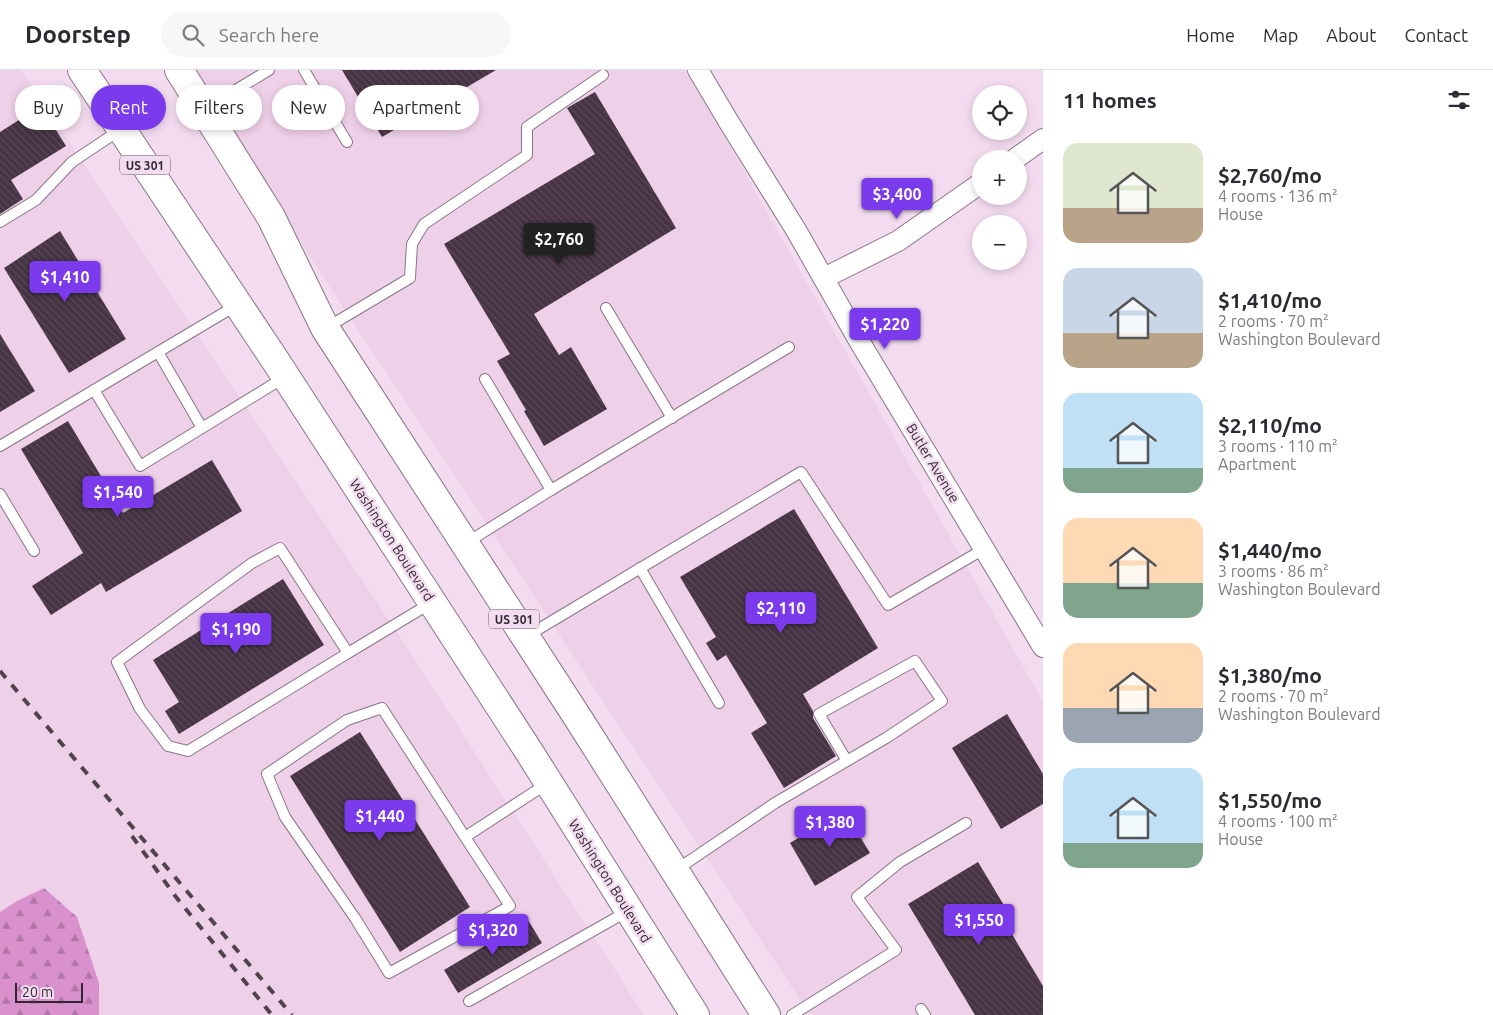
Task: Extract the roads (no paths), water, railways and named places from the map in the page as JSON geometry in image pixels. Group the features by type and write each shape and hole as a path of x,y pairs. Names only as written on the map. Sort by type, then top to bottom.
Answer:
{"main road":[{"name":"Washington Boulevard","path":"82,70 92,85"},
{"name":"US 301","path":"179,70 189,85"},
{"name":"Washington Boulevard","path":"122,130 286,377 432,602 695,1015"},
{"name":"US 301","path":"217,130 271,217 325,328 465,543 766,1015"}],"street":[{"name":"Butler Avenue","path":"698,70 824,278 858,339 1043,648"},
{"path":"1027,150 1043,139"},
{"path":"824,278 898,241 972,189"}],"lane":[{"path":"244,85 269,70"},
{"path":"304,70 347,142"},
{"path":"325,328 410,278 412,244 424,224 527,155 527,127 603,75"},
{"path":"0,222 36,200 72,162 120,130"},
{"path":"0,446 238,304"},
{"path":"606,308 672,418"},
{"path":"465,543 789,347"},
{"path":"158,352 202,428"},
{"path":"94,390 140,466 286,377"},
{"path":"486,379 551,490"},
{"path":"525,637 801,472 888,605 984,549"},
{"path":"0,494 34,551"},
{"path":"348,653 280,548 252,563 117,662 140,709 168,746 188,751 432,602"},
{"path":"640,568 719,703"},
{"path":"675,871 775,803 847,761 886,738 942,700 915,660 819,714 847,761"},
{"path":"382,708 465,837 510,906 389,973 355,918 284,816 267,774 347,720 382,708"},
{"path":"465,837 548,783"},
{"path":"792,1015 896,950 857,897 900,862 966,823"},
{"path":"470,1001 629,910"}],"railway":[{"path":"0,671 292,1015"},
{"path":"132,836 176,897 272,1015"}]}
